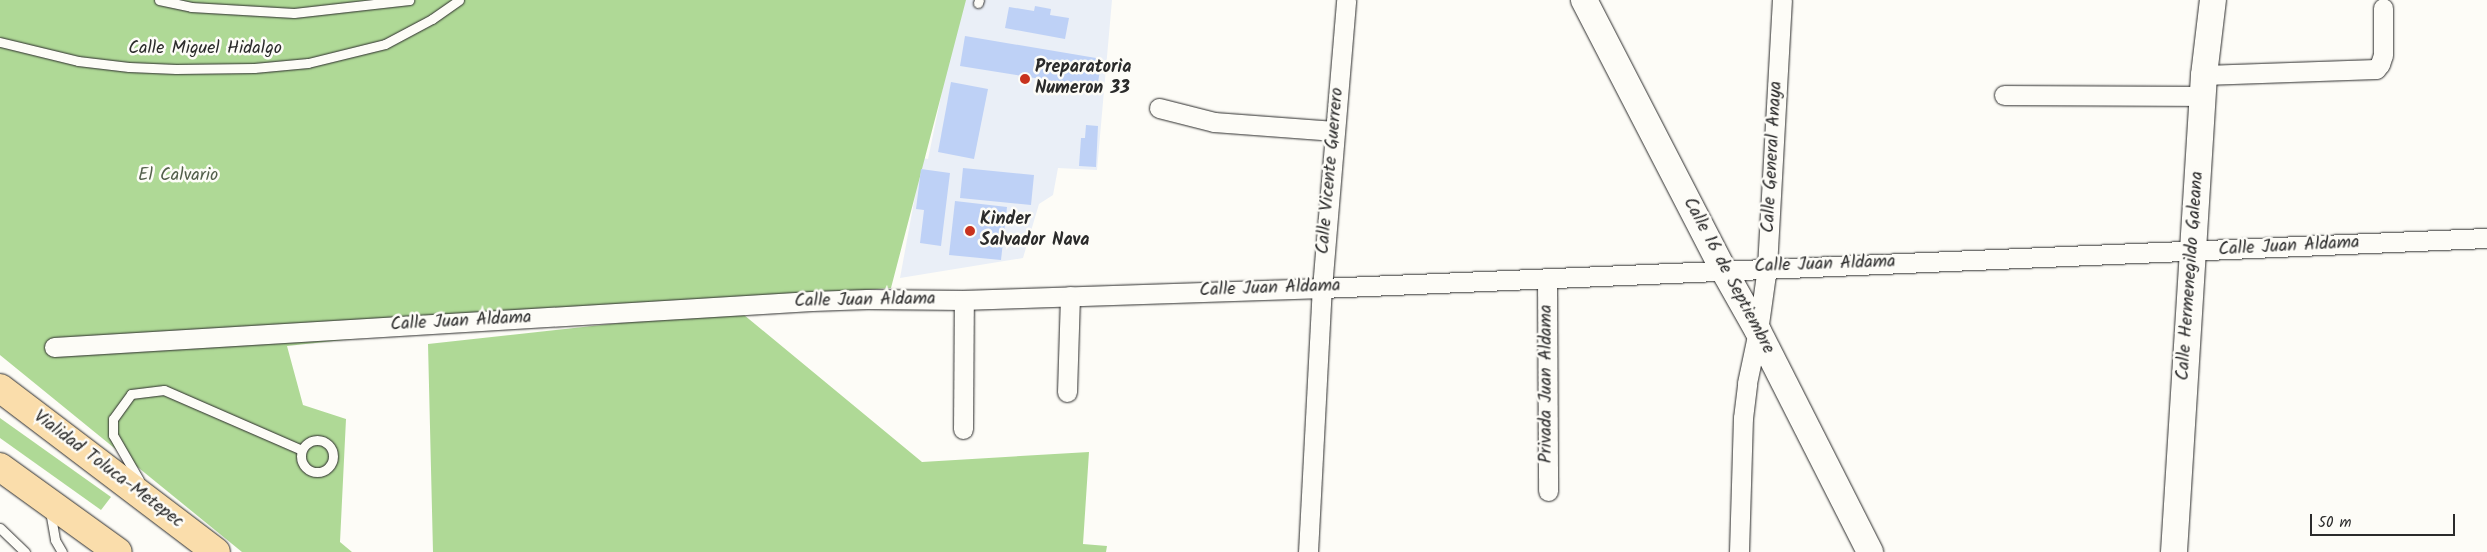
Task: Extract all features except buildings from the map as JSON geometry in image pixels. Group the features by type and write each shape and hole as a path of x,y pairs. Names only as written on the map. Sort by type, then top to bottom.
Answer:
{"highway":[{"name":"Vialidad Toluca-Metepec","path":"0,388 216,552"},
{"path":"0,467 118,552"}],"street":[{"name":"Calle Vicente Guerrero","path":"1308,552 1322,288 1346,0"},
{"name":"Calle 16 de Septiembre","path":"1584,0 1723,270 1758,331 1870,552"},
{"name":"Calle General Anaya","path":"1739,552 1743,418 1747,383 1758,331 1767,267 1782,0"},
{"name":"Calle Hermenegildo Galeana","path":"2174,552 2203,85 2213,0"},
{"path":"2004,95 2203,85 2376,69 2383,55 2383,8"},
{"path":"1159,108 1214,122 1335,131"},
{"name":"Calle Juan Aldama","path":"54,347 754,304 867,299 964,300 1322,288 1767,267 2487,238"},
{"name":"Privada Juan Aldama","path":"1547,278 1548,491"},
{"path":"1067,392 1070,296"},
{"path":"964,300 964,429"}],"lane":[{"path":"159,0 191,7 294,13 409,0"},
{"name":"Calle Miguel Hidalgo","path":"0,42 29,51 103,64 176,69 254,68 308,63 385,44 432,19 459,0"},
{"path":"141,495 139,480 112,435 112,419 131,394 164,390 302,450"},
{"path":"50,503 55,540 62,552"},
{"path":"0,528 25,552"}],"shaded area":[{"name":"Preparatoria Numeron 33","path":"961,0 1112,0 1097,170 1058,168 1053,195 1039,204 1023,258 900,278 922,158 928,159"}],"green space":[{"name":"El Calvario","path":"0,0 966,0 891,288 708,301 287,346 303,405 346,419 340,542 352,552 242,552 0,355"},
{"path":"738,310 922,462 1089,452 1083,544 1107,546 1106,552 433,552 428,344"},
{"path":"0,418 111,497 101,510 0,438"}],"place":[{"name":"Preparatoria Numeron 33","path":"1025,79"},
{"name":"Kinder Salvador Nava","path":"970,231"}]}
